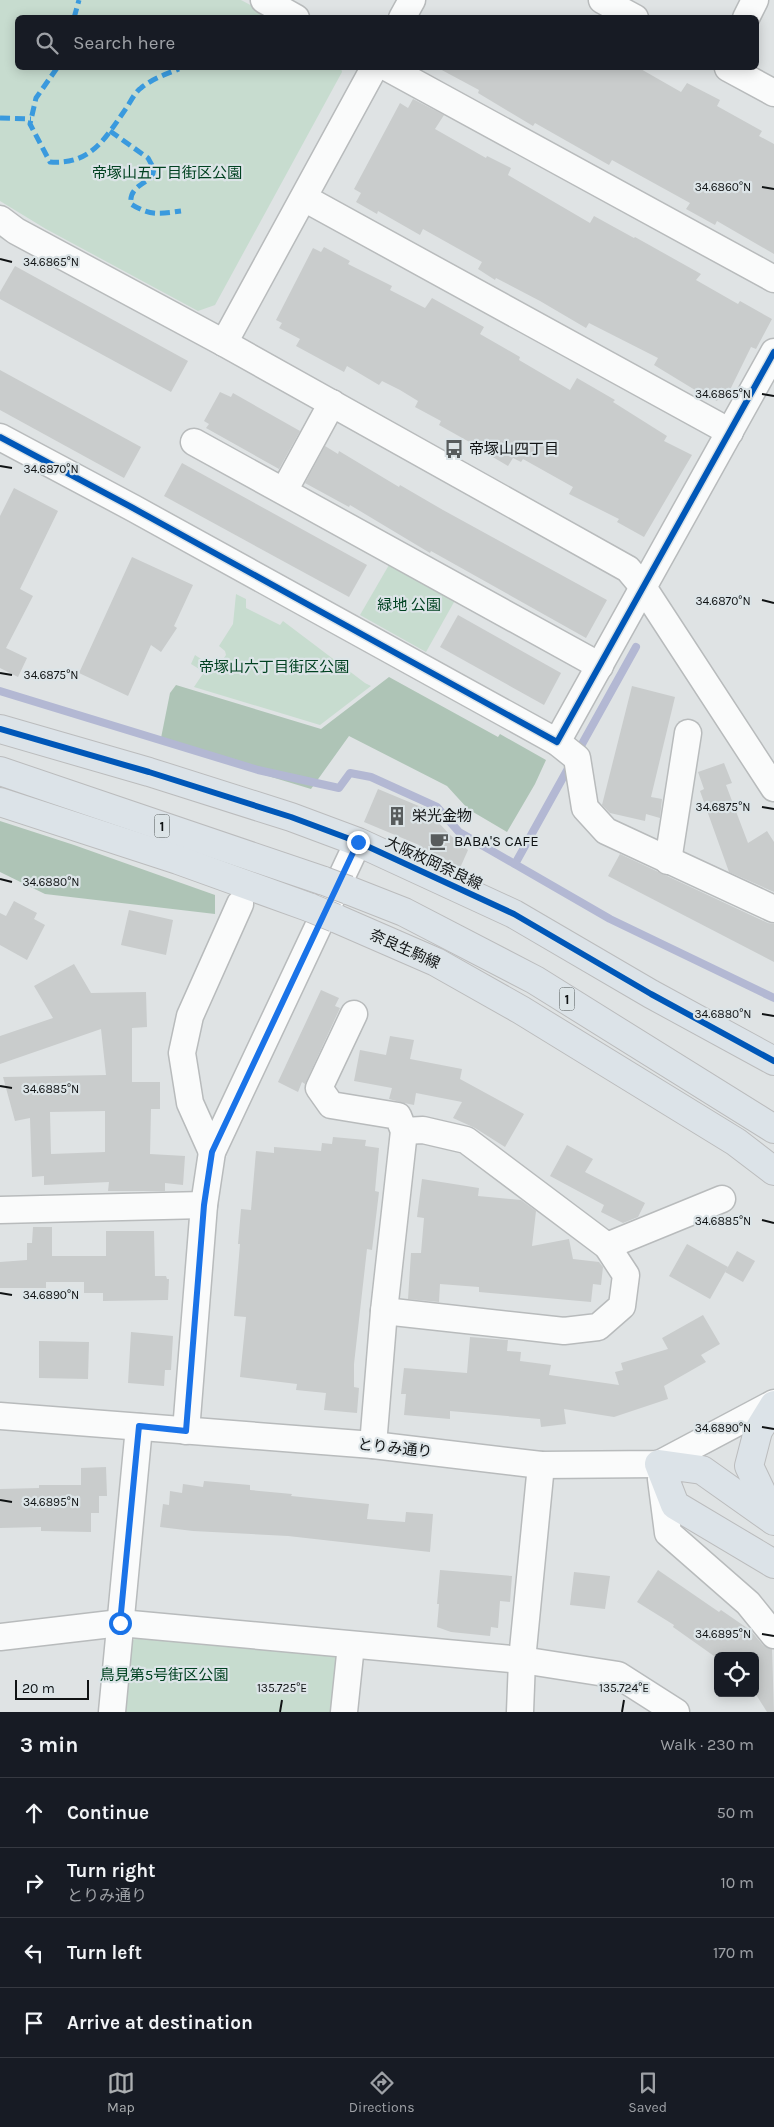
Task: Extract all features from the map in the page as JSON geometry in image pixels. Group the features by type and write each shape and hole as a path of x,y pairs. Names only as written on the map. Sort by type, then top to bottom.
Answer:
{"main road":[{"name":"大阪枚岡奈良線","path":"0,729 149,772 282,814 358,842 514,914 651,994 774,1061"},
{"name":"奈良生駒線","path":"0,771 336,885 404,912 535,980 774,1129"},
{"name":"奈良生駒線","path":"0,802 178,860 323,913 445,966 522,1010 736,1142 774,1171"},
{"path":"736,1142 774,1180"},
{"path":"774,1404 758,1431 749,1466 769,1508 774,1513"},
{"path":"774,1521 702,1470 659,1464 675,1505 774,1564"}],"street":[{"path":"264,0 291,15"},
{"path":"404,15 412,0"},
{"path":"602,0 630,15"},
{"path":"748,15 755,0"},
{"path":"224,343 373,70"},
{"path":"392,70 774,279"},
{"path":"732,70 774,93"},
{"path":"304,198 730,432"},
{"path":"0,219 16,231 224,343 628,568 643,587 774,788"},
{"path":"557,742 774,352"},
{"path":"284,491 332,404"},
{"path":"1,440 133,508 557,742 577,758 585,808 606,831 774,909"},
{"path":"194,442 600,666"},
{"path":"668,861 688,733"},
{"path":"186,1431 204,1205 212,1152 358,842"},
{"path":"212,1152 190,1103 182,1053 190,1016 240,904"},
{"path":"354,1014 319,1088 331,1105 398,1116 404,1131 384,1310 373,1445"},
{"path":"384,1310 564,1332 598,1327 622,1306 626,1275 607,1246 466,1140 423,1130 404,1131"},
{"path":"607,1246 722,1199"},
{"path":"0,1210 204,1205"},
{"name":"とりみ通り","path":"0,1416 373,1445 541,1465 659,1464 774,1404"},
{"path":"112,1712 139,1426"},
{"path":"659,1464 668,1532 748,1603 774,1635"},
{"path":"520,1712 522,1660 541,1465"},
{"path":"0,1637 120,1623 522,1660 618,1676 676,1712"},
{"path":"344,1712 351,1645"}],"green space":[{"name":"帝塚山五丁目街区公園","path":"0,0 241,0 269,15 15,15 15,70 342,70 215,305 198,311 46,229 0,201"},
{"name":"緑地 公園","path":"393,558 458,595 426,652 360,615"},
{"name":"帝塚山六丁目街区公園","path":"236,594 246,599 246,608 280,625 283,621 371,686 320,725 194,687 204,672 191,664 195,655 216,669 226,655 225,651 219,646 233,624"},
{"path":"389,677 498,737 500,734 546,760 535,784 507,832 468,809 447,786 349,736 311,789 160,743 170,693 176,685 321,729"},
{"path":"0,821 215,895 215,914 45,894 0,872"},
{"name":"鳥見第5号街区公園","path":"138,1636 331,1653 339,1661 334,1712 123,1712 129,1644"}],"building":[{"path":"442,70 642,70 681,92 687,83 720,100 717,106 762,131 759,136 774,144 774,254 717,221 715,225 686,209 690,203 612,160 609,165 535,123 533,126 478,93 479,90"},
{"path":"413,99 444,115 435,129 486,158 487,156 511,168 508,175 590,223 594,216 635,237 701,274 696,280 738,304 740,301 772,319 756,349 751,347 727,396 721,393 717,401 695,390 654,365 658,358 589,323 586,328 540,301 496,278 495,280 478,269 482,262 423,229 420,235 378,211 377,214 356,202 361,193 354,189 400,103 408,108"},
{"path":"324,247 350,261 348,264 392,286 390,290 425,308 432,298 484,327 480,334 520,357 519,360 570,390 577,378 615,400 613,402 667,436 664,441 692,455 644,537 617,522 619,519 569,494 573,487 523,459 521,462 513,458 508,466 439,425 441,421 415,407 418,401 400,390 382,381 379,385 347,366 344,372 296,346 300,339 279,328 282,323 276,320 313,248 321,252"},
{"path":"15,266 188,361 171,392 0,299 0,292"},
{"path":"0,370 141,447 124,478 0,410"},
{"path":"220,392 231,397 233,393 300,431 279,469 206,428 209,424 204,421"},
{"path":"325,446 338,454 339,451 399,487 400,485 607,600 586,638 431,551 430,553 350,505 349,507 305,483"},
{"path":"182,463 367,565 349,597 164,496"},
{"path":"14,488 58,511 20,589 33,596 6,648 27,658 18,677 0,668 0,516"},
{"path":"132,557 193,585 174,626 177,628 161,652 151,645 128,696 79,673"},
{"path":"458,615 561,673 544,705 440,647"},
{"path":"632,686 675,697 651,797 662,799 660,818 646,814 645,821 610,813 602,805"},
{"path":"724,763 732,783 726,785 748,843 767,831 774,842 774,892 729,872 700,791 704,789 698,772"},
{"path":"378,789 426,809 450,835 468,850 460,868 418,847 419,845 364,822"},
{"path":"620,854 768,923 774,924 774,962 608,876"},
{"path":"14,901 37,913 34,919 45,925 27,960 0,945 0,913 6,916"},
{"path":"129,910 173,920 166,955 121,945"},
{"path":"74,964 91,993 146,992 147,1027 132,1028 132,1082 160,1082 160,1109 151,1109 150,1154 185,1156 183,1185 165,1183 165,1191 108,1191 109,1182 44,1185 44,1176 32,1177 30,1118 15,1121 3,1077 106,1075 101,1029 0,1064 0,1036 53,1018 34,986","holes":["105,1111 105,1152 51,1154 50,1112"]},
{"path":"321,990 339,998 335,1006 340,1008 305,1084 302,1082 298,1092 278,1082"},
{"path":"390,1036 414,1040 410,1059 462,1069 460,1079 524,1114 505,1147 475,1128 453,1118 462,1102 416,1093 414,1105 389,1099 392,1088 354,1081 360,1050 386,1055"},
{"path":"333,1137 366,1140 365,1146 379,1148 375,1191 379,1192 372,1250 367,1249 354,1364 354,1387 359,1388 357,1413 324,1410 326,1393 296,1390 297,1384 240,1377 246,1317 234,1316 241,1209 251,1210 256,1151 274,1153 274,1147 321,1151 322,1143 332,1144"},
{"path":"567,1145 593,1159 585,1172 645,1203 638,1217 623,1223 601,1212 604,1205 550,1176"},
{"path":"422,1179 479,1188 478,1196 521,1200 536,1211 532,1246 569,1239 573,1259 599,1262 603,1267 601,1285 593,1284 591,1302 479,1292 479,1287 440,1284 439,1302 408,1299 411,1253 421,1253 424,1218 417,1217"},
{"path":"33,1227 52,1227 52,1256 106,1256 106,1231 154,1231 155,1276 166,1276 169,1279 168,1300 103,1301 103,1293 84,1293 84,1282 46,1282 46,1288 0,1288 0,1262 27,1260 27,1243 32,1243"},
{"path":"687,1244 728,1267 710,1299 669,1276"},
{"path":"737,1251 755,1261 743,1282 725,1272"},
{"path":"703,1315 720,1344 701,1355 706,1362 664,1386 668,1399 614,1417 564,1409 566,1424 541,1427 540,1419 450,1411 450,1419 404,1415 406,1394 401,1394 404,1368 467,1373 470,1337 508,1340 507,1351 521,1352 520,1361 551,1365 549,1375 619,1385 615,1372 623,1370 621,1363 668,1349 662,1338"},
{"path":"131,1332 173,1336 171,1370 165,1370 164,1386 128,1383"},
{"path":"39,1341 89,1342 88,1379 39,1378"},
{"path":"106,1467 107,1496 99,1496 99,1513 91,1513 91,1532 41,1531 41,1527 0,1528 0,1489 39,1488 39,1485 81,1485 81,1468"},
{"path":"204,1481 250,1485 250,1490 292,1494 291,1496 369,1504 367,1519 405,1522 406,1512 433,1514 430,1552 288,1536 193,1531 160,1527 163,1504 169,1505 170,1491 182,1493 183,1484 203,1487"},
{"path":"440,1570 512,1576 510,1602 500,1601 498,1628 491,1627 490,1636 451,1632 437,1627"},
{"path":"658,1570 719,1612 721,1610 750,1630 763,1645 772,1649 774,1712 767,1712 758,1697 759,1652 714,1652 714,1656 673,1627 674,1625 637,1602"},
{"path":"574,1572 610,1576 605,1609 570,1605"}],"waterway":[{"path":"577,753 636,647"},
{"path":"0,691 258,770 339,788 350,773 371,777 437,807 459,832 610,919 774,998"},
{"path":"515,864 570,765"}],"marked path":[{"path":"75,15 79,0"},
{"path":"56,70 36,98 30,124 50,162 65,162 87,154 104,138 139,90 154,79 176,70"},
{"path":"0,118 31,119"},
{"path":"110,131 148,158 154,169 152,177 134,191 131,204 144,211 155,213 181,211"}],"cycle path":[{"path":"0,437 133,508 557,742 774,352"},
{"path":"0,729 149,772 291,817 358,842 514,914 651,994 774,1061"}],"place":[{"name":"帝塚山四丁目","path":"454,449"},
{"name":"栄光金物","path":"397,816"},
{"name":"BABA'S CAFE","path":"439,841"}],"route":[{"path":"120,1623 139,1426 186,1431 204,1205 212,1152 358,842"}]}
